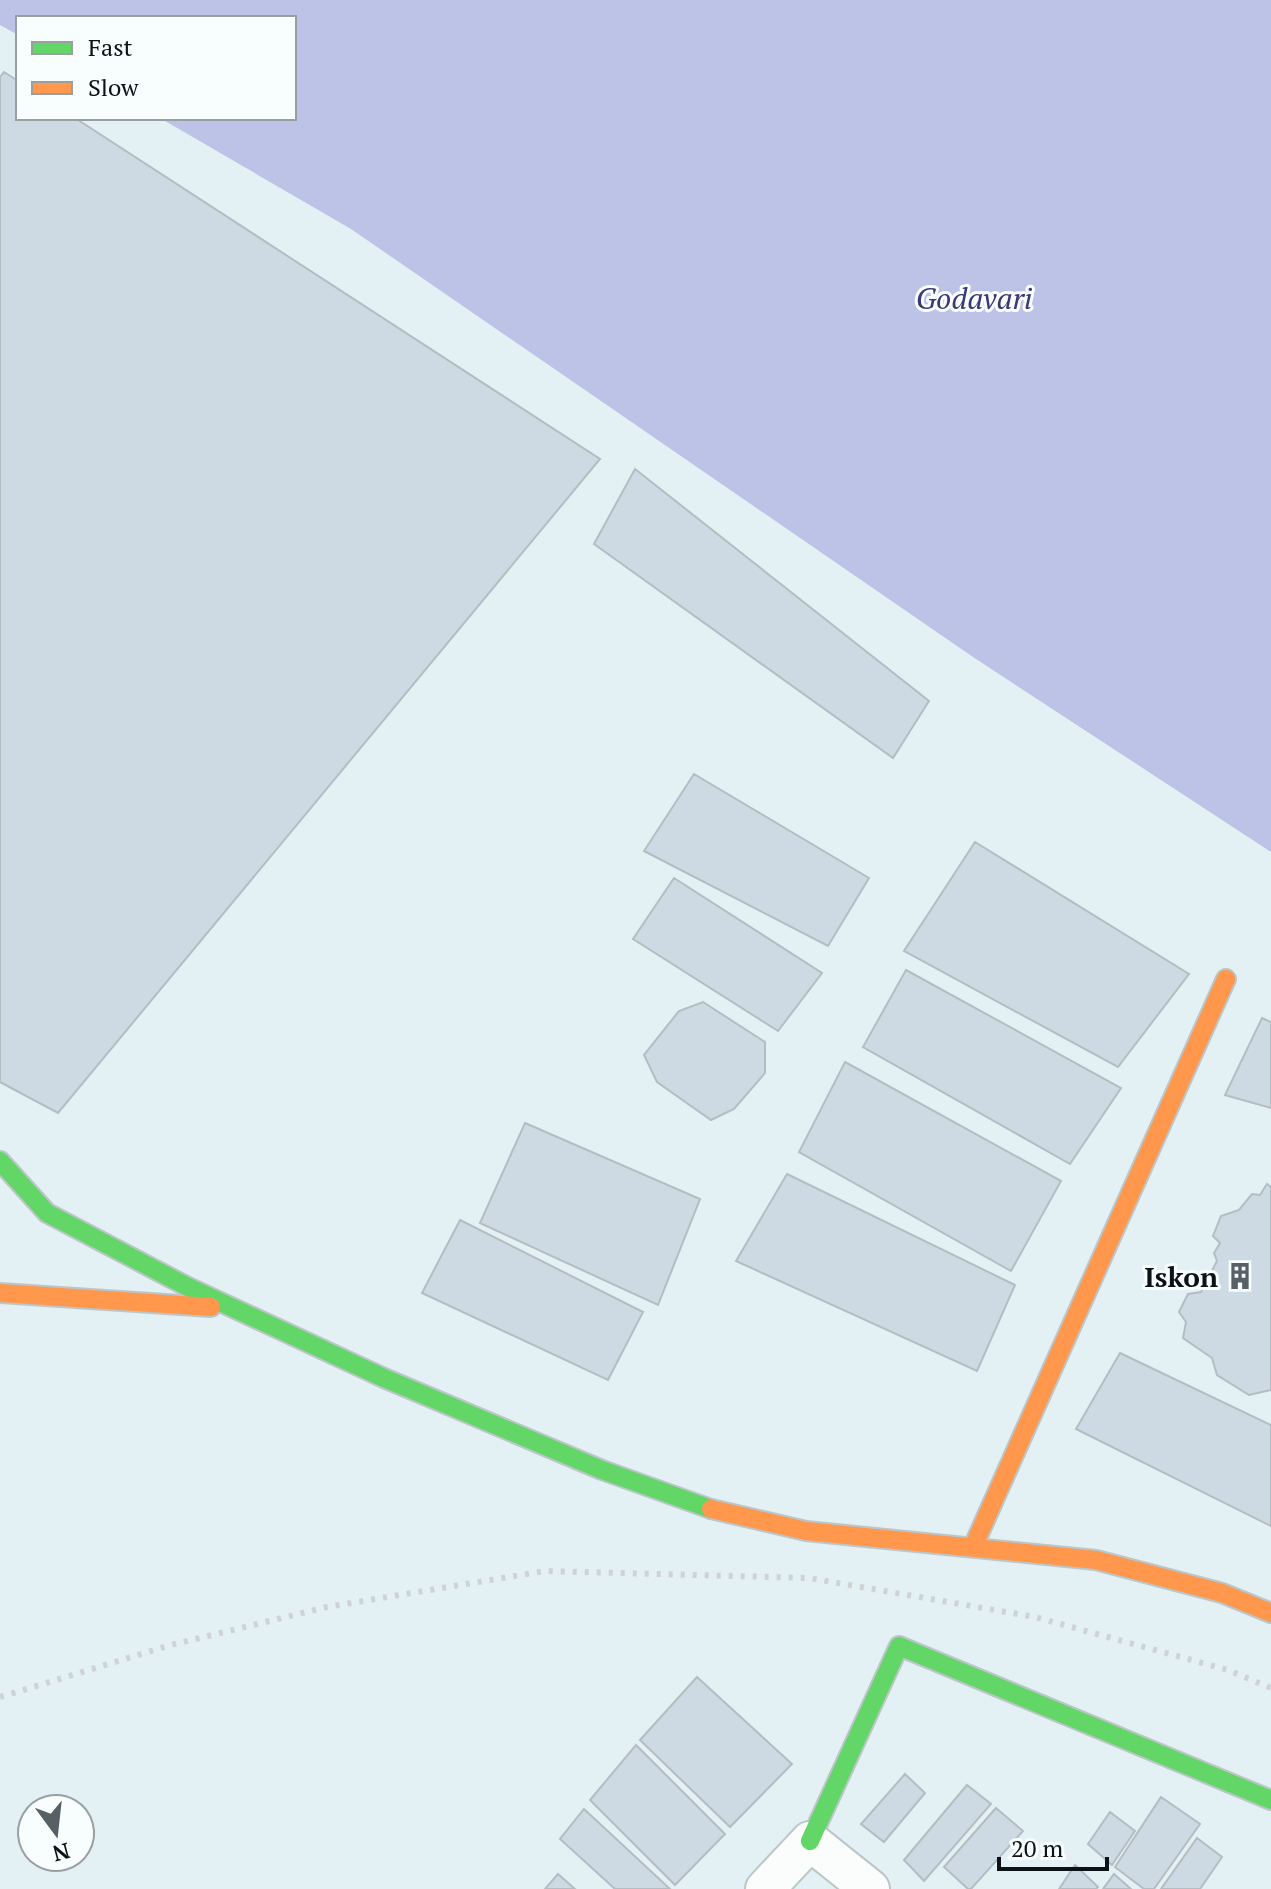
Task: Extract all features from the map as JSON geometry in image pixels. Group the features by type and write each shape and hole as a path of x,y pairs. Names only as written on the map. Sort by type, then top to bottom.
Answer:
{"street":[{"path":"973,1547 1226,979"},
{"path":"0,1161 47,1213 233,1308 384,1378 602,1470 712,1509 806,1531 1096,1560 1222,1593 1271,1613"},
{"path":"0,1293 233,1308"},
{"path":"765,1889 810,1841 899,1646 1271,1800"},
{"path":"810,1841 870,1889"}],"water":[{"name":"Godavari","path":"0,0 1271,0 1271,852 973,657 351,229 163,120 296,120 296,16 16,16 16,34 0,25"}],"building":[{"path":"4,72 16,80 16,120 78,120 600,459 58,1113 0,1082 0,77"},
{"path":"635,469 929,701 893,758 594,544"},
{"path":"694,774 869,878 828,946 644,851"},
{"path":"975,842 1189,974 1118,1067 904,951"},
{"path":"674,878 822,973 778,1031 633,939"},
{"path":"906,970 1121,1088 1070,1164 863,1047"},
{"path":"703,1002 765,1042 765,1073 734,1109 711,1120 657,1082 644,1055 679,1011"},
{"path":"1262,1018 1271,1022 1271,1108 1225,1095"},
{"path":"845,1062 1061,1181 1011,1271 799,1152"},
{"path":"525,1123 700,1199 658,1305 480,1223"},
{"path":"787,1174 1015,1285 977,1371 736,1261"},
{"name":"Iskon","path":"1267,1184 1271,1187 1271,1390 1249,1395 1217,1375 1212,1358 1183,1338 1186,1322 1179,1312 1188,1294 1201,1292 1217,1261 1214,1253 1220,1243 1213,1236 1221,1216 1239,1210 1252,1194 1260,1195"},
{"path":"460,1220 643,1312 608,1380 422,1293"},
{"path":"1120,1353 1271,1425 1271,1526 1076,1429"},
{"path":"697,1677 792,1764 730,1827 640,1740"},
{"path":"636,1745 725,1834 675,1885 590,1800"},
{"path":"905,1774 925,1793 884,1842 861,1824"},
{"path":"967,1785 991,1804 924,1881 904,1860"},
{"path":"1161,1797 1200,1824 1154,1889 1144,1889 1115,1867"},
{"path":"996,1808 1023,1831 968,1889 944,1867"},
{"path":"584,1809 670,1889 615,1889 560,1839"},
{"path":"1110,1812 1135,1831 1112,1865 1088,1844"},
{"path":"1197,1838 1222,1857 1200,1889 1161,1889"},
{"path":"1075,1865 1098,1887 1096,1889 1059,1889"},
{"path":"558,1874 575,1889 545,1889"},
{"path":"1114,1874 1131,1889 1103,1889"}],"railway":[{"path":"0,1697 171,1645 327,1607 545,1571 809,1578 1035,1617 1228,1670 1271,1688"}],"traffic: fast":[{"path":"0,1161 47,1213 188,1287 384,1378 602,1470 711,1509"},
{"path":"810,1841 899,1646 1271,1800"}],"traffic: slow":[{"path":"973,1547 1226,979"},
{"path":"0,1293 211,1307"},
{"path":"711,1509 806,1531 1096,1560 1222,1593 1271,1613"}],"place":[{"name":"Iskon","path":"1240,1276"}]}
